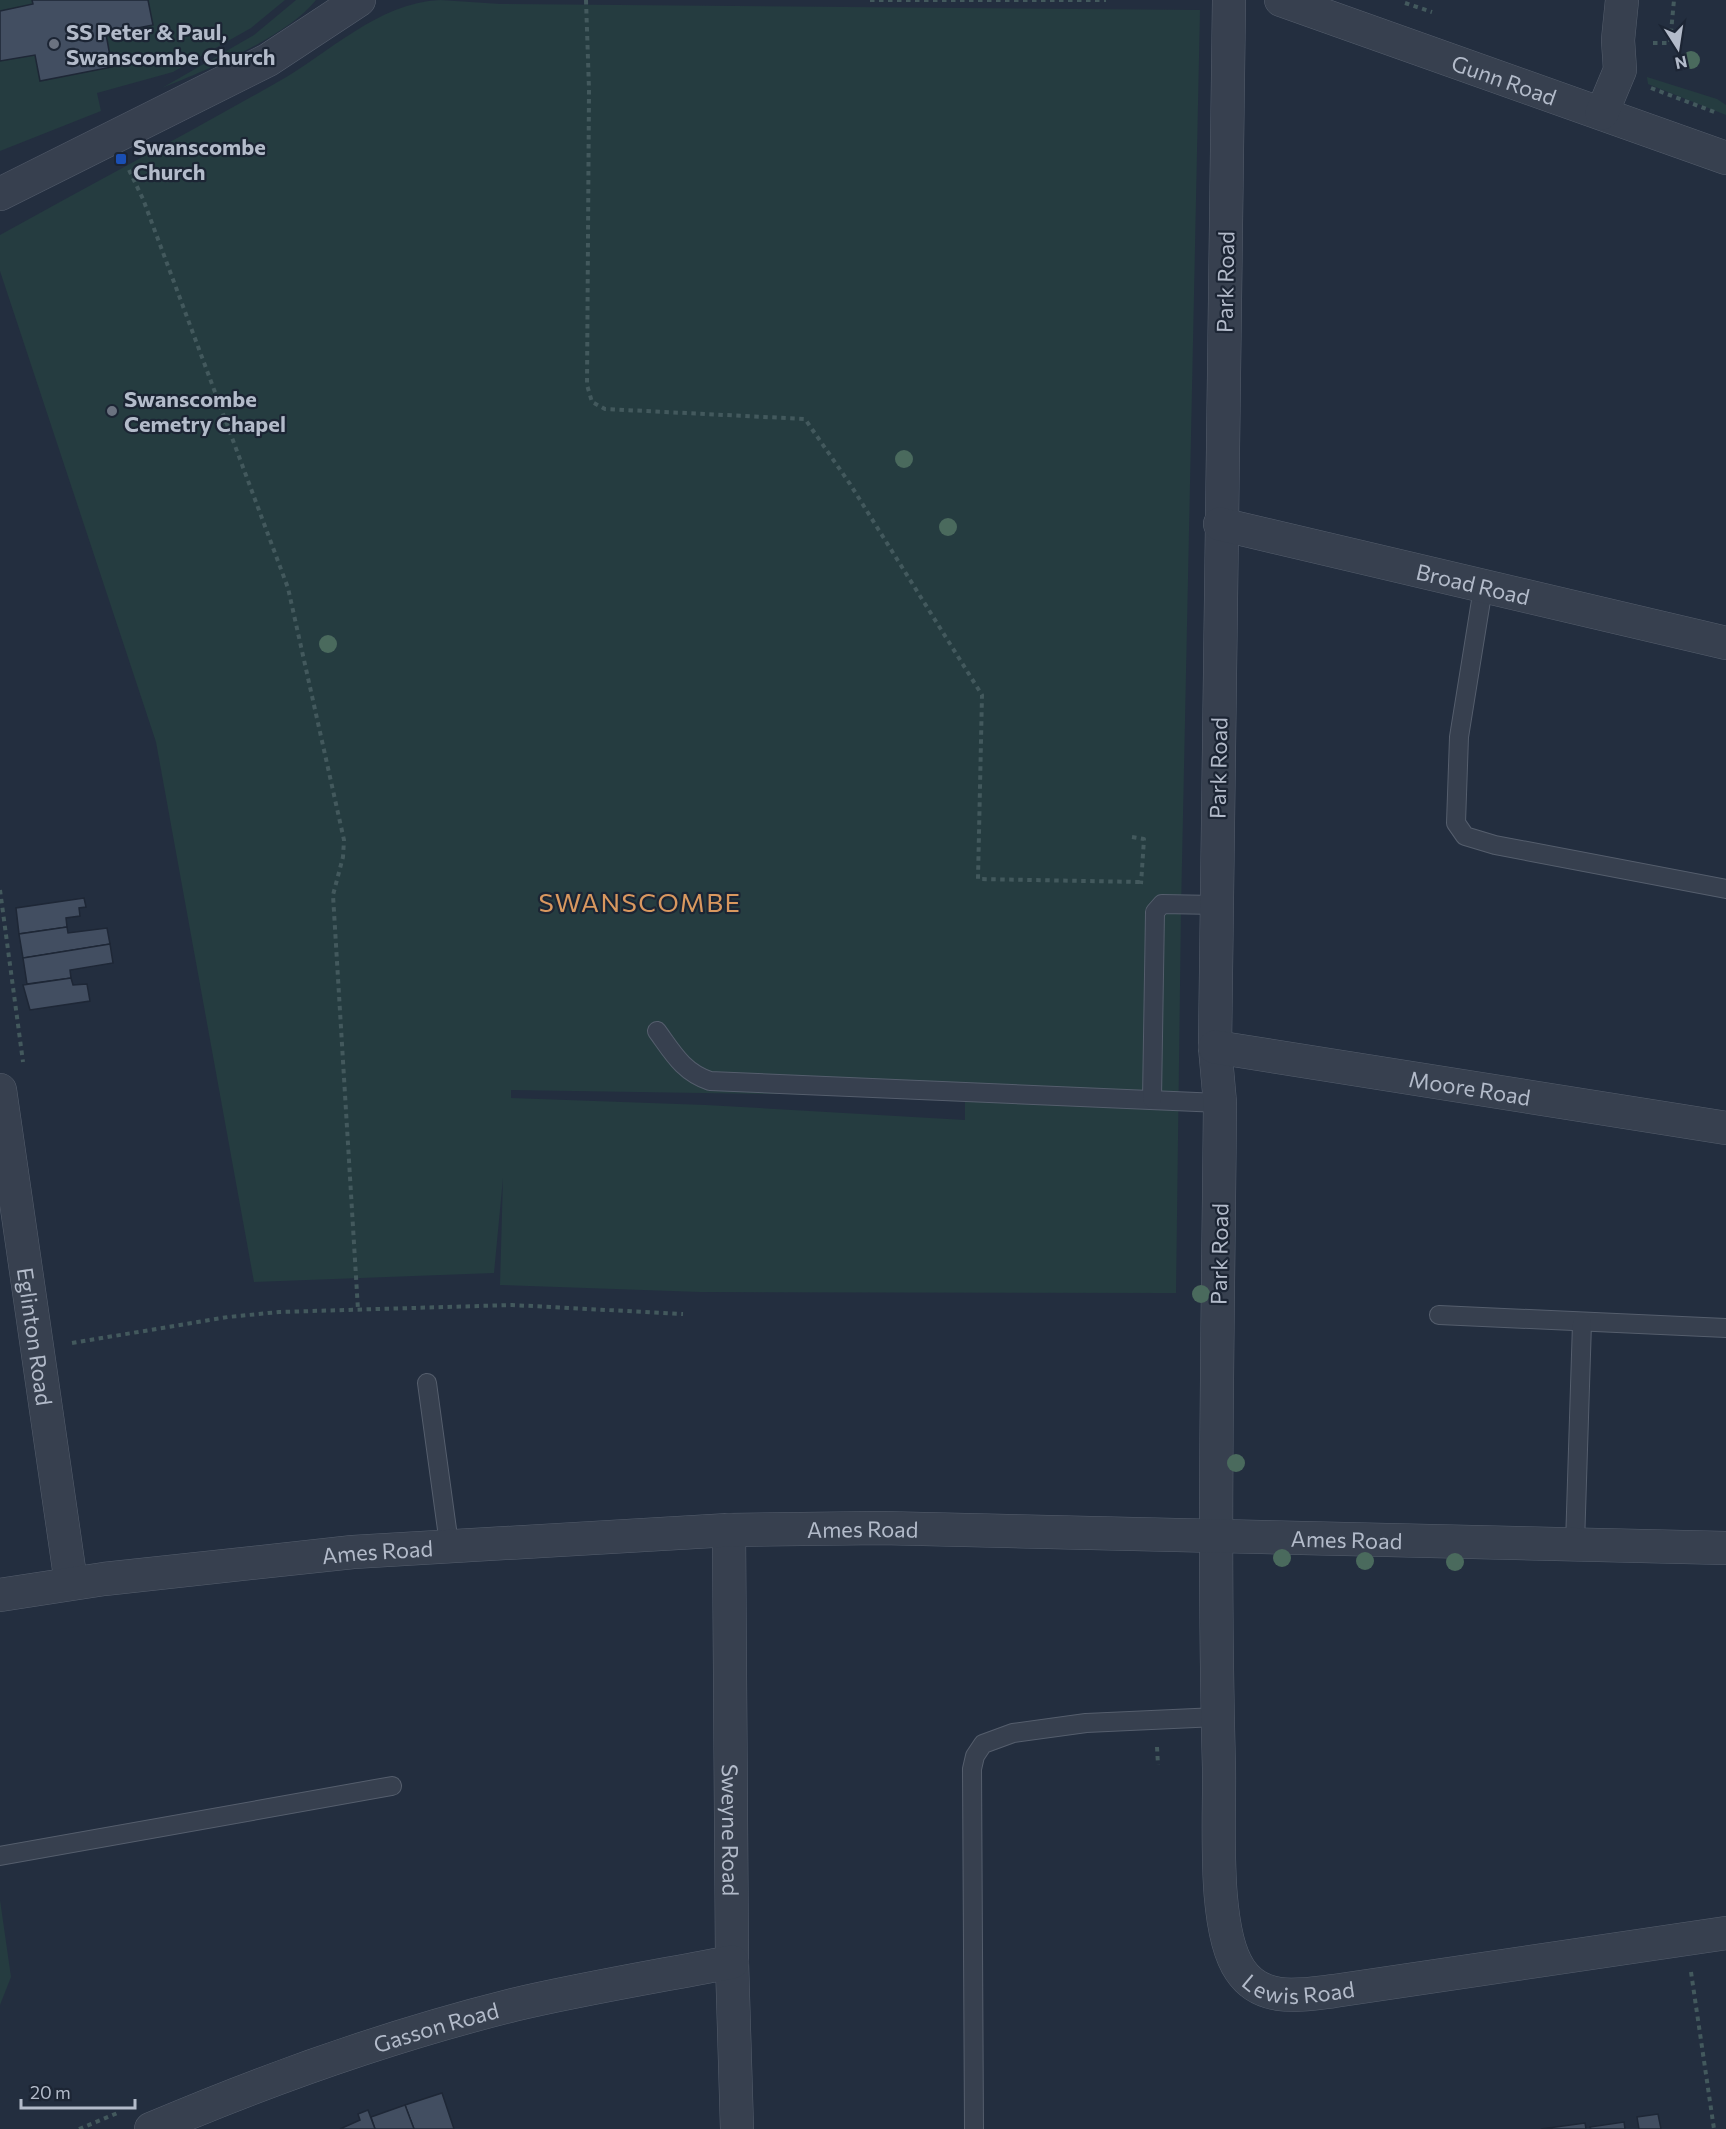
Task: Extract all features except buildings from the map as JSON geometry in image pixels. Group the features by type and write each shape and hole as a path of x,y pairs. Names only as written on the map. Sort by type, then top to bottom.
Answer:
{"street":[{"path":"0,194 268,60 359,0"},
{"name":"Park Road","path":"1215,1537 1220,1103 1215,1047 1216,905 1229,0"},
{"name":"Gunn Road","path":"1281,0 1726,158"},
{"path":"1602,113 1620,70 1618,40 1622,0"},
{"name":"Broad Road","path":"1220,524 1483,588 1726,643"},
{"name":"Moore Road","path":"1215,1047 1726,1128"},
{"name":"Eglinton Road","path":"0,1090 6,1170 71,1583"},
{"name":"Ames Road","path":"0,1595 71,1583 344,1553 448,1544 729,1530 880,1528 1726,1548"},
{"name":"Sweyne Road","path":"729,1530 732,1962 736,2129"},
{"name":"Lewis Road","path":"1215,1537 1221,1899 1225,1936 1240,1971 1251,1983 1266,1992 1294,1995 1334,1991 1726,1933"},
{"name":"Gasson Road","path":"151,2129 302,2070 460,2020 525,2003 732,1962"}],"lane":[{"path":"1483,588 1460,737 1456,823 1465,836 1495,845 1726,890"},
{"path":"1152,1099 1155,912 1162,904 1216,905"},
{"path":"657,1031 680,1064 694,1076 710,1081 1220,1103"},
{"path":"1440,1315 1726,1328"},
{"path":"1575,1545 1582,1323"},
{"path":"428,1383 448,1544"},
{"path":"974,2129 972,1769 979,1748 988,1740 1040,1728 1115,1721 1217,1717"},
{"path":"0,1856 392,1786"}],"path":[{"path":"586,0 589,88 588,395 598,407 604,409 805,419 850,484 982,695 978,879 1140,882"},
{"path":"870,0 1106,0"},
{"path":"1647,52 1650,43 1670,43 1674,0"},
{"path":"1402,2 1442,16"},
{"path":"1645,85 1726,117"},
{"path":"126,164 142,200 288,588 344,840 343,857 333,895 358,1310"},
{"path":"1132,837 1144,839 1140,882 1147,896 1162,904"},
{"path":"61,1345 237,1316 512,1305 683,1314"},
{"path":"1690,1966 1714,2129"},
{"path":"79,2129 125,2110"}],"green space":[{"path":"0,0 285,0 251,28 173,72 97,93 101,111 0,151"},
{"path":"296,0 316,0 286,27 245,51 162,88 254,35"},
{"path":"440,0 500,4 1200,10 1181,910 1176,1293 700,1292 500,1285 503,1178 494,1273 254,1282 156,742 0,271 0,235 276,83 355,31 395,10 417,3","holes":["511,1090 965,1097 965,1120 706,1105 511,1098"]},
{"path":"1647,77 1717,99 1726,105 1726,115 1648,84"},
{"path":"0,1900 11,1977 0,2005"}],"place":[{"name":"SS Peter & Paul, Swanscombe Church","path":"54,44"},
{"name":"Swanscombe Church","path":"121,159"},
{"name":"Swanscombe Cemetry Chapel","path":"112,411"}],"district":[{"name":"SWANSCOMBE","path":"640,901"}]}
